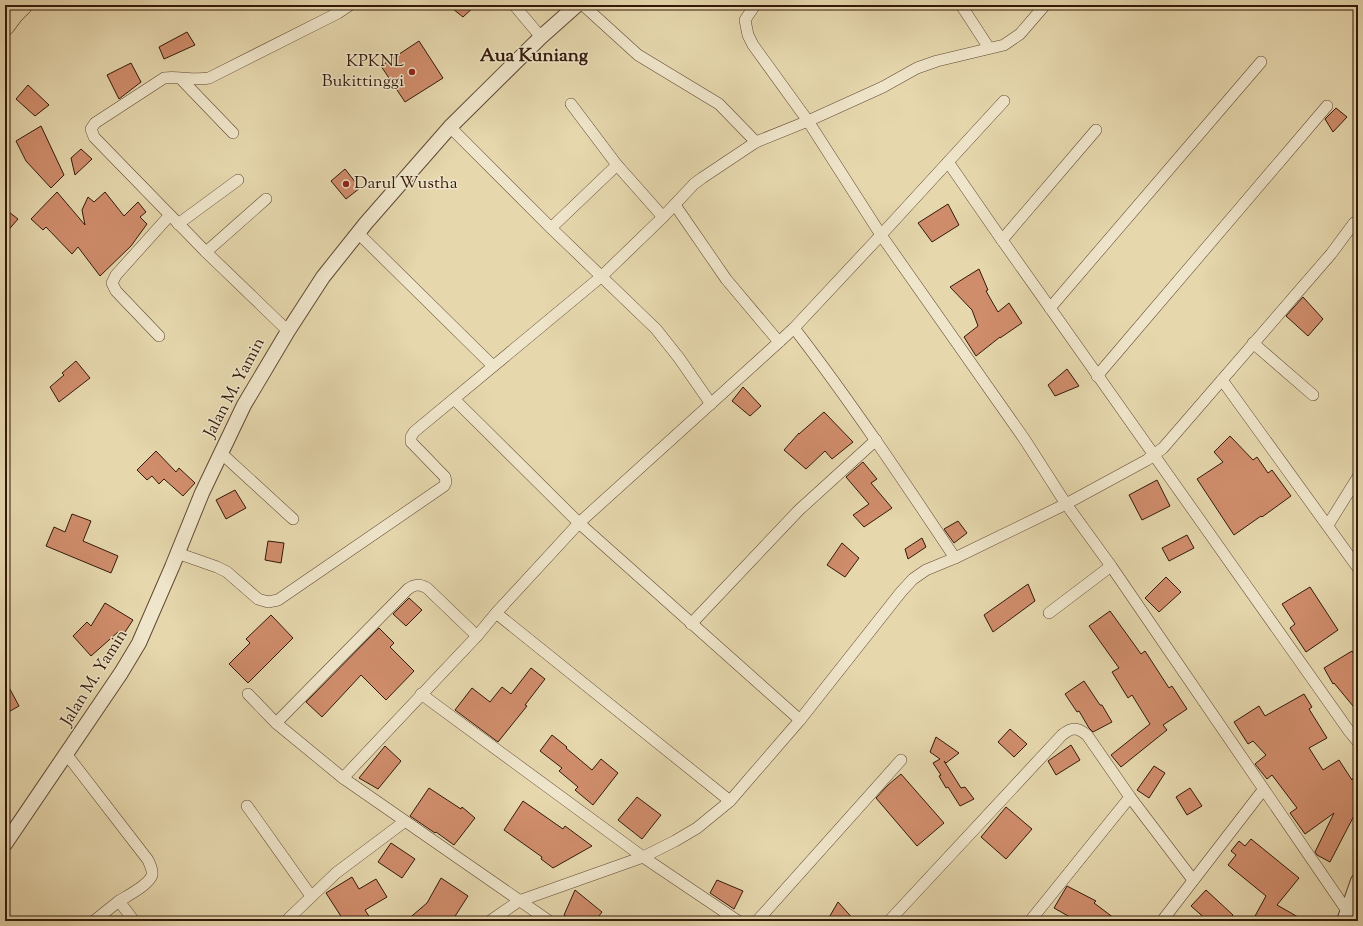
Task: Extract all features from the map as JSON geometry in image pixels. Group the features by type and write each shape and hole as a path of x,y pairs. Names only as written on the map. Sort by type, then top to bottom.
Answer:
{"highway":[{"path":"5,26 23,5"}],"street":[{"path":"288,330 170,216 94,137 91,129 95,123 164,78 172,77 196,80 209,78 338,13 350,5"},
{"path":"514,5 542,37"},
{"name":"Jalan M. Yamin","path":"5,844 67,755 140,643 202,493 244,406 288,330 323,277 358,233 450,127 577,5"},
{"path":"583,5 638,55 719,104 756,142"},
{"path":"755,5 745,20 748,35 753,45 808,121 882,235 1025,440 1066,504 1112,566 1348,918"},
{"path":"961,5 989,48"},
{"path":"177,553 227,572 258,599 268,602 278,600 444,486 446,482 445,477 415,448 411,442 411,437 414,432 602,276 664,217 694,184 756,142 808,121 883,87 927,63 1004,45 1020,34 1045,5"},
{"path":"1050,308 1261,62"},
{"path":"181,79 233,133"},
{"path":"343,778 477,636 496,613 579,523 794,328 882,235 1004,101"},
{"path":"571,104 617,165 664,217"},
{"path":"1098,376 1327,106"},
{"path":"450,127 551,228 656,329 679,358 711,404"},
{"path":"1002,240 1096,130"},
{"path":"948,162 1358,742"},
{"path":"551,228 617,165"},
{"path":"178,224 238,180"},
{"path":"206,252 266,199"},
{"path":"675,205 726,279 779,342"},
{"path":"159,336 116,291 112,283 116,275 170,216"},
{"path":"490,921 519,900 643,857 697,828 730,801 800,720 896,598 913,579 926,570 955,558 1066,504 1155,455 1163,448 1331,254 1354,223"},
{"path":"358,233 493,366"},
{"path":"794,328 835,381 955,558"},
{"path":"1253,343 1313,394"},
{"path":"1222,380 1358,568"},
{"path":"454,399 579,523 800,720"},
{"path":"691,624 799,510 876,440"},
{"path":"221,453 293,519"},
{"path":"1328,525 1358,477"},
{"path":"1049,613 1112,566"},
{"path":"276,723 408,589 414,585 420,584 427,588 477,636"},
{"path":"496,613 730,801"},
{"path":"248,694 276,723 343,778 404,822 549,921"},
{"path":"421,694 643,857 738,921"},
{"path":"889,921 1057,741 1069,730 1074,729 1081,730 1087,735 1130,797 1193,880"},
{"path":"67,755 148,860 152,868 152,876 147,881 94,921"},
{"path":"757,921 901,760"},
{"path":"1162,921 1263,790"},
{"path":"1030,921 1130,797"},
{"path":"247,806 311,896"},
{"path":"286,921 336,873 404,822"},
{"path":"1348,918 1358,881"},
{"path":"119,901 134,921"}],"building":[{"path":"448,5 476,5 463,17"},
{"path":"187,32 195,45 164,59 159,47"},
{"name":"KPKNL Bukittinggi","path":"419,41 443,78 405,102 381,66"},
{"path":"131,63 141,82 119,99 107,75"},
{"path":"28,85 49,105 35,116 16,99"},
{"path":"1336,108 1347,117 1333,132 1325,119"},
{"path":"41,126 64,175 51,188 26,161 16,141"},
{"path":"81,149 92,159 75,175 71,158"},
{"name":"Darul Wustha","path":"345,169 360,188 346,199 331,181"},
{"path":"57,192 85,225 82,210 88,197 94,202 105,192 124,216 138,202 146,212 140,217 147,224 131,246 100,276 78,247 72,254 46,227 43,230 31,219"},
{"path":"948,204 959,225 932,242 918,223"},
{"path":"5,209 18,219 5,234"},
{"path":"979,269 988,290 986,291 998,312 1009,303 1022,323 1000,337 976,356 964,337 978,326 972,310 950,287"},
{"path":"1303,297 1323,319 1308,336 1286,316"},
{"path":"76,361 90,378 59,402 50,387 64,375 62,373"},
{"path":"1067,369 1079,386 1055,396 1048,385"},
{"path":"743,387 761,406 750,416 732,401"},
{"path":"824,412 853,442 832,459 825,451 806,469 784,450 799,433"},
{"path":"1230,436 1253,460 1257,457 1268,473 1272,470 1291,496 1234,535 1197,479 1223,462 1214,452"},
{"path":"156,451 176,472 179,468 195,483 183,496 164,479 159,484 152,476 147,480 137,470"},
{"path":"863,462 877,479 871,483 892,508 864,527 853,515 869,504 846,477"},
{"path":"1157,480 1170,506 1142,520 1129,495"},
{"path":"235,490 246,508 226,519 216,500"},
{"path":"72,514 91,521 83,541 118,556 111,573 46,546 54,527 65,532"},
{"path":"958,521 967,533 954,543 944,529"},
{"path":"1187,535 1194,548 1169,561 1162,548"},
{"path":"922,538 926,547 908,559 905,549"},
{"path":"268,541 284,543 281,563 265,560"},
{"path":"842,543 859,558 845,577 827,565"},
{"path":"1166,577 1181,592 1159,612 1145,598"},
{"path":"1028,584 1035,601 993,632 984,615"},
{"path":"1310,587 1338,630 1306,652 1290,628 1295,624 1282,604"},
{"path":"409,598 422,610 406,626 393,614"},
{"path":"105,603 133,620 123,635 118,632 91,656 73,636 87,622 91,626"},
{"path":"1110,611 1141,654 1145,651 1169,688 1172,686 1187,709 1163,725 1167,730 1121,767 1111,755 1150,724 1132,695 1128,698 1112,672 1119,668 1089,626"},
{"path":"271,615 293,638 248,683 229,664 250,643 246,639"},
{"path":"379,628 394,643 390,647 414,671 386,700 361,675 322,717 306,702"},
{"path":"1352,651 1358,661 1358,712 1334,683 1333,684 1324,668"},
{"path":"531,668 545,679 525,705 527,706 498,742 455,710 472,688 490,702 502,687 511,694"},
{"path":"5,680 19,706 5,714"},
{"path":"1084,681 1100,705 1102,705 1112,722 1093,732 1065,694"},
{"path":"1304,694 1312,707 1309,709 1327,738 1309,748 1323,770 1339,760 1352,780 1358,770 1358,808 1330,862 1317,855 1315,852 1334,813 1305,834 1290,813 1297,808 1272,775 1267,779 1255,764 1266,755 1253,741 1248,744 1234,722 1259,706 1265,716"},
{"path":"1010,729 1027,744 1014,757 998,742"},
{"path":"552,735 592,770 601,759 618,773 593,805 575,790 578,787 559,771 562,768 540,751"},
{"path":"936,737 959,753 946,763 944,761 961,788 965,787 974,799 960,806 948,787 946,788 939,776 941,775 933,763 940,759 930,752"},
{"path":"1071,745 1080,760 1056,775 1048,761"},
{"path":"385,746 401,761 378,789 359,778"},
{"path":"1154,766 1165,773 1149,798 1137,790"},
{"path":"901,774 944,823 917,846 876,798"},
{"path":"429,788 461,809 462,807 475,818 454,845 410,816"},
{"path":"1190,788 1202,806 1187,815 1176,797"},
{"path":"637,797 661,815 642,839 618,820"},
{"path":"523,801 563,829 565,826 592,846 553,868 541,859 542,857 504,830"},
{"path":"1006,807 1032,829 1006,859 981,837"},
{"path":"1251,839 1299,878 1277,905 1305,921 1264,921 1255,916 1266,896 1228,865 1236,855 1231,851 1239,841 1245,846"},
{"path":"391,843 415,859 402,878 378,862"},
{"path":"352,877 359,889 376,879 387,897 365,910 372,921 344,921 326,893"},
{"path":"441,878 468,896 452,921 406,921 427,903"},
{"path":"717,880 743,891 734,909 710,893"},
{"path":"1067,886 1096,901 1094,903 1118,921 1077,921 1054,908"},
{"path":"575,890 602,912 595,921 572,921 564,915"},
{"path":"1206,890 1233,915 1228,921 1208,921 1191,906"},
{"path":"838,902 855,921 827,921"}],"place":[{"name":"KPKNL Bukittinggi","path":"412,72"},
{"name":"Darul Wustha","path":"346,184"}],"district":[{"name":"Aua Kuniang","path":"534,56"}]}
